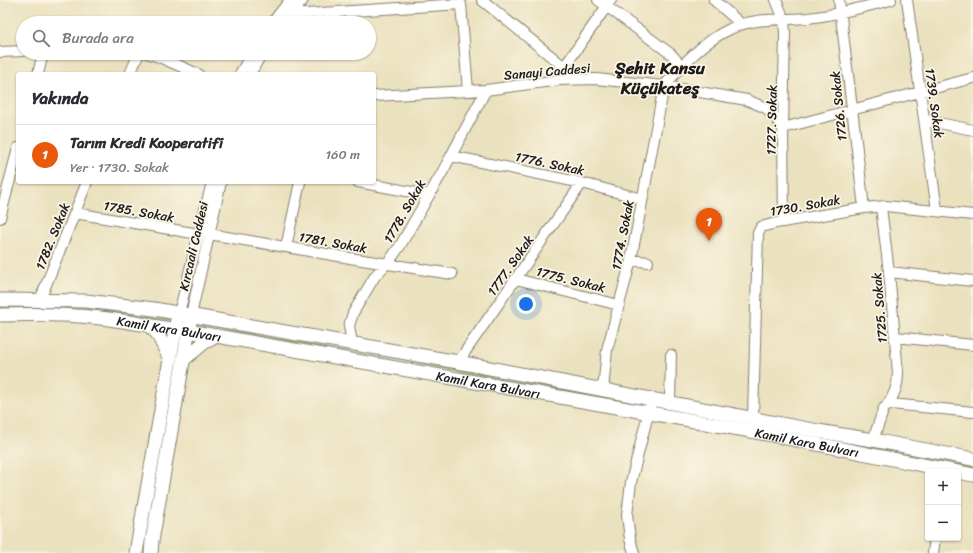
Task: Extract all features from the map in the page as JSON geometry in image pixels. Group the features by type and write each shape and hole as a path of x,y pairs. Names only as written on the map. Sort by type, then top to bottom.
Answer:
{"main road":[{"name":"Kamil Kara Bulvarı","path":"0,300 86,301 185,314 458,362 973,459"},
{"name":"Kamil Kara Bulvarı","path":"0,315 36,314 75,316 148,324 751,430 937,469"},
{"path":"136,553 170,359 182,330 185,314"},
{"path":"148,324 156,333 170,359"},
{"path":"151,553 183,360 182,330"},
{"path":"183,360 205,342 217,336"},
{"name":"Kamil Kara Bulvarı","path":"961,473 973,475"}],"street":[{"path":"277,16 290,0"},
{"path":"289,16 303,0"},
{"path":"482,0 565,66 579,79"},
{"path":"714,0 741,24"},
{"path":"776,0 784,19"},
{"name":"1726. Sokak","path":"839,0 851,110 864,208"},
{"path":"664,86 681,65 709,42 741,24 784,19 809,18 841,13 891,0"},
{"name":"1739. Sokak","path":"907,0 937,210"},
{"path":"317,16 462,2 468,91"},
{"path":"565,66 605,2 671,54 681,65"},
{"name":"1727. Sokak","path":"784,19 784,222"},
{"path":"0,52 16,51"},
{"path":"38,72 41,60"},
{"path":"131,72 136,60"},
{"path":"166,60 193,72"},
{"path":"241,72 248,60"},
{"path":"251,72 258,60"},
{"path":"783,128 973,78"},
{"name":"Sanayi Caddesi","path":"376,96 486,90 559,80 579,79 664,86 747,100 762,105 783,128"},
{"name":"1774. Sokak","path":"603,389 607,350 631,260 664,86"},
{"name":"1778. Sokak","path":"352,343 349,330 350,318 375,276 390,260 400,246 451,156 486,90"},
{"path":"924,120 973,130"},
{"path":"0,218 16,156"},
{"name":"1776. Sokak","path":"451,156 582,183 642,199"},
{"name":"1777. Sokak","path":"458,362 582,183"},
{"name":"1782. Sokak","path":"40,300 86,184"},
{"name":"Kırcaali Caddesi","path":"185,314 204,234 212,184"},
{"name":"Kırcaali Caddesi","path":"204,234 220,184"},
{"path":"286,247 300,184"},
{"path":"369,184 428,195"},
{"name":"1730. Sokak","path":"752,418 758,233 763,226 864,208 881,207 937,210 973,215"},
{"name":"1725. Sokak","path":"873,440 881,414 895,394 898,381 889,272 881,207"},
{"name":"1785. Sokak","path":"75,213 204,234"},
{"name":"1781. Sokak","path":"204,234 452,274"},
{"path":"631,260 648,262"},
{"path":"889,272 973,281"},
{"name":"1775. Sokak","path":"516,279 619,305"},
{"path":"895,337 973,345"},
{"path":"670,402 672,355"},
{"path":"634,553 626,516 632,482 652,398"},
{"path":"887,405 898,404 973,412"},
{"path":"933,553 935,541"}],"green space":[{"path":"0,306 95,308 172,319 172,322 129,315 0,309"},
{"path":"193,323 643,402 642,405 193,326"},
{"path":"658,405 973,465 973,469 661,409"}],"place":[{"name":"Tarım Kredi Kooperatifi","path":"709,241"}],"district":[{"name":"Şehit Kansu Küçükateş","path":"660,78"}]}
